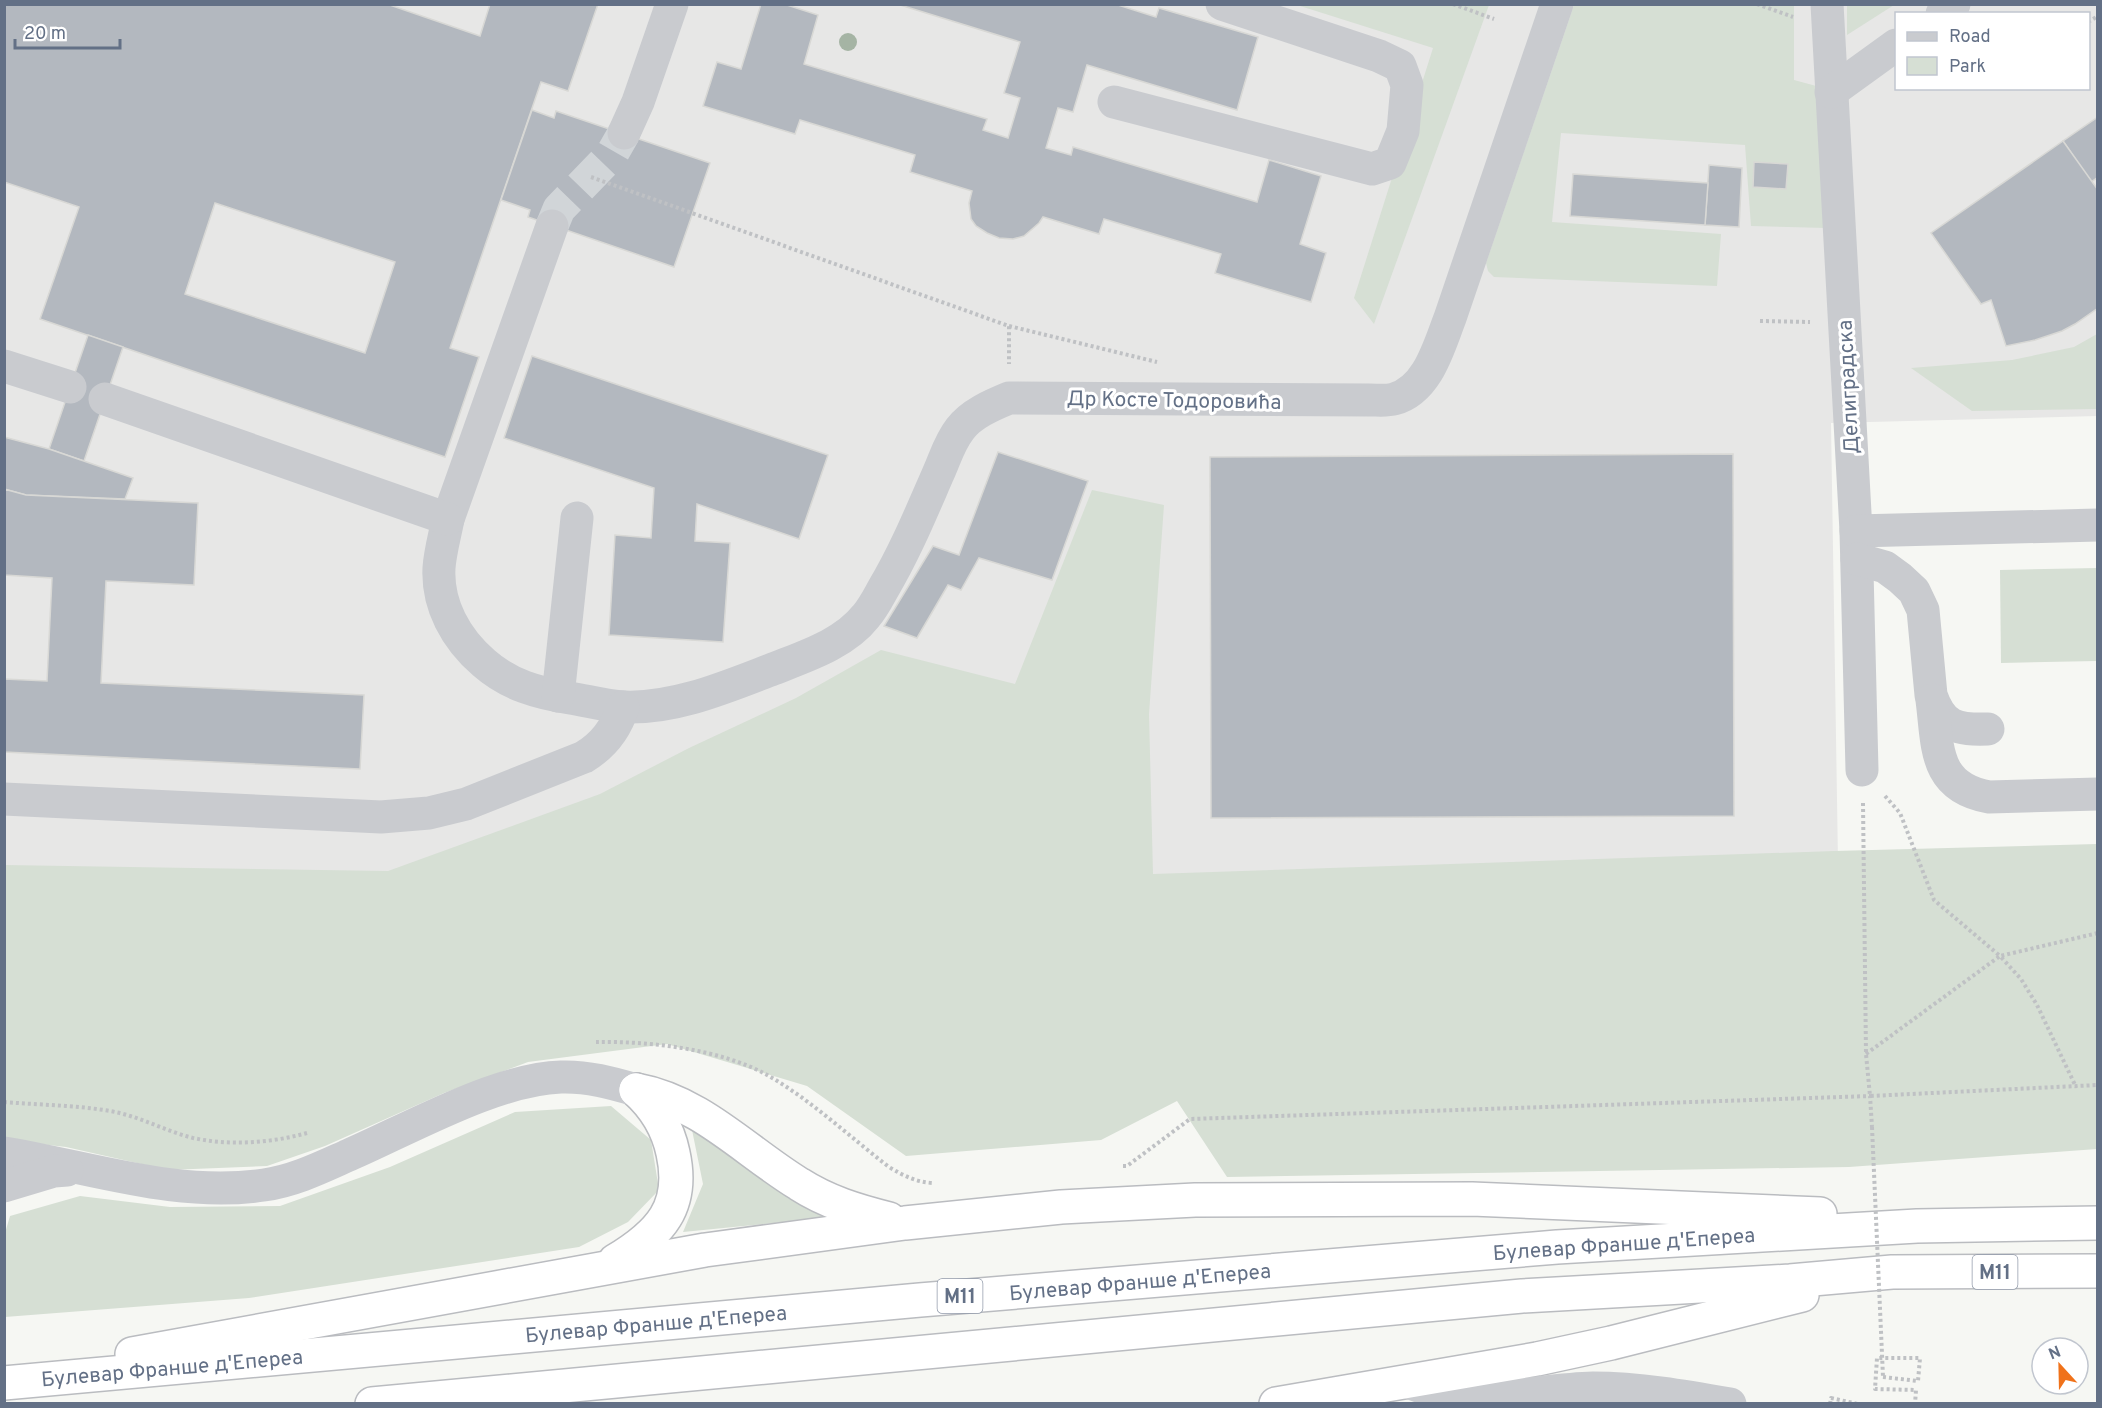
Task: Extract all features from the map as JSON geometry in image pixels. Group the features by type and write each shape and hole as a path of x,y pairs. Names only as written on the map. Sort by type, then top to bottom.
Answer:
{"highway":[{"path":"636,1090 654,1093 673,1100 711,1120 798,1184 822,1197 852,1210 905,1223"},
{"path":"605,1267 650,1237 666,1217 675,1199 678,1182 670,1140 660,1119 636,1090"},
{"path":"4,1383 162,1347 705,1250 905,1223 1061,1207 1195,1200 1472,1199 1807,1212 1917,1226"},
{"name":"Булевар Франше д'Епереа","path":"4,1383 1002,1293 1557,1247 1917,1226 2097,1222"},
{"name":"M11","path":"372,1404 1522,1296 1790,1281 1892,1272 2097,1271"},
{"path":"1276,1404 1390,1390 1463,1391 1611,1343 1892,1272"}],"street":[{"path":"624,134 639,102 672,4"},
{"path":"1114,102 1372,169 1390,163 1403,131 1407,85 1400,66 1379,56 1222,4"},
{"name":"Др Косте Тодоровића","path":"552,226 448,519 439,567 439,589 455,631 466,646 501,678 523,687 558,696 623,707 667,702 708,693 829,645 856,628 868,614 900,559 949,445 961,427 989,406 1009,398 1313,401 1394,399 1404,395 1431,366 1442,338 1557,4"},
{"name":"Делиградска","path":"1827,4 1856,545 1862,770"},
{"path":"1831,92 1895,46"},
{"path":"4,366 70,387"},
{"path":"105,399 448,519"},
{"path":"558,696 577,518"},
{"path":"1856,545 2097,525"},
{"path":"1856,545 1914,591 1923,610 1940,759 1953,782 1962,789 1989,797 2097,794"},
{"path":"1931,695 1935,709 1944,720 1956,728 1988,729"},
{"path":"4,799 381,818 429,813 466,804 584,757 609,737 618,722 623,707"},
{"path":"4,1153 163,1185 206,1188 265,1185 316,1170 456,1107 500,1090 539,1079 575,1077 636,1090"},
{"path":"4,1185 54,1171 87,1169"},
{"path":"1463,1391 1627,1389 1730,1404"}],"path":[{"path":"1453,4 1494,19"},
{"path":"591,177 1009,326 1009,398"},
{"path":"1760,321 1844,322"},
{"path":"1862,770 1900,813 1934,900 2000,956 2021,979 2037,1005 2076,1087"},
{"path":"1862,770 1866,1054 1872,1127 1883,1377 1918,1381 1920,1358 1877,1358 1875,1389 1916,1390 1915,1404"},
{"path":"1866,1054 2000,956 2097,933"},
{"path":"1128,1166 1190,1119 2097,1086"},
{"path":"1830,1404 1831,1398 1858,1404"}],"shaded area":[{"path":"5,5 2097,5 2097,416 1831,423 1838,862 396,891 5,884"}],"green space":[{"path":"1847,4 1894,4 1894,5 1847,35"},
{"path":"1297,5 1489,5 1374,324 1354,298 1433,48"},
{"path":"1574,5 1794,5 1794,80 1820,87 1826,228 1751,226 1745,145 1561,133 1552,222 1721,234 1717,286 1494,277 1488,271 1486,263"},
{"path":"2097,334 2097,409 1972,411 1911,368 2012,360 2074,347"},
{"path":"1092,490 1164,505 1149,714 1153,874 2097,844 2097,1149 1849,1167 1227,1177 1177,1101 1101,1140 906,1156 807,1086 667,1044 528,1062 444,1093 325,1146 267,1166 168,1170 66,1147 5,1140 5,865 388,871 600,794 689,748 796,698 881,650 1015,684"},
{"path":"2097,568 2097,661 2001,663 2000,570"},
{"path":"611,1106 651,1140 659,1190 628,1222 579,1247 249,1298 5,1317 5,1233 10,1216 80,1196 170,1207 280,1206 390,1167 515,1112"},
{"path":"691,1125 723,1150 824,1218 683,1232 703,1184"}],"building":[{"path":"4,4 387,4 480,36 490,4 598,4 568,91 541,82 450,348 479,357 445,457 40,319 79,207 4,182","holes":["215,203 395,262 365,353 185,294"]},
{"path":"761,4 784,4 818,15 804,64 987,119 983,130 1008,138 1020,98 1004,93 1020,42 897,4 1115,4 1156,17 1159,8 1258,37 1237,110 1087,65 1073,112 1058,108 1046,148 1071,155 1073,147 1257,202 1269,160 1321,176 1300,244 1326,253 1311,302 1215,273 1221,254 1104,219 1099,234 1043,217 1024,236 1013,239 999,238 976,226 971,219 969,203 972,191 910,172 915,155 800,120 795,134 703,106 717,62 741,69"},
{"path":"532,110 554,118 556,111 710,163 674,267 528,217 530,210 501,200"},
{"path":"2098,117 2098,177 2091,182 2063,141"},
{"path":"2063,141 2098,190 2098,308 2062,331 2006,346 1991,300 1981,304 1931,233"},
{"path":"1754,162 1788,164 1786,189 1753,187"},
{"path":"1709,165 1742,168 1739,227 1705,225"},
{"path":"1573,174 1708,183 1705,225 1570,216"},
{"path":"88,335 123,347 84,461 49,449"},
{"path":"532,356 828,455 799,539 697,504 695,541 730,543 723,642 609,635 615,535 651,538 654,488 504,438"},
{"path":"4,437 49,449 133,478 125,499 26,495 4,489"},
{"path":"998,452 1088,481 1052,580 979,558 961,590 948,585 917,638 884,626 933,546 959,555"},
{"path":"1733,454 1734,816 1211,818 1210,457"},
{"path":"4,489 26,495 198,503 194,585 106,581 101,683 364,695 360,769 4,752 4,679 47,681 52,578 4,575"}],"tunnel":[{"path":"552,226 559,209 612,154 624,133"}]}
